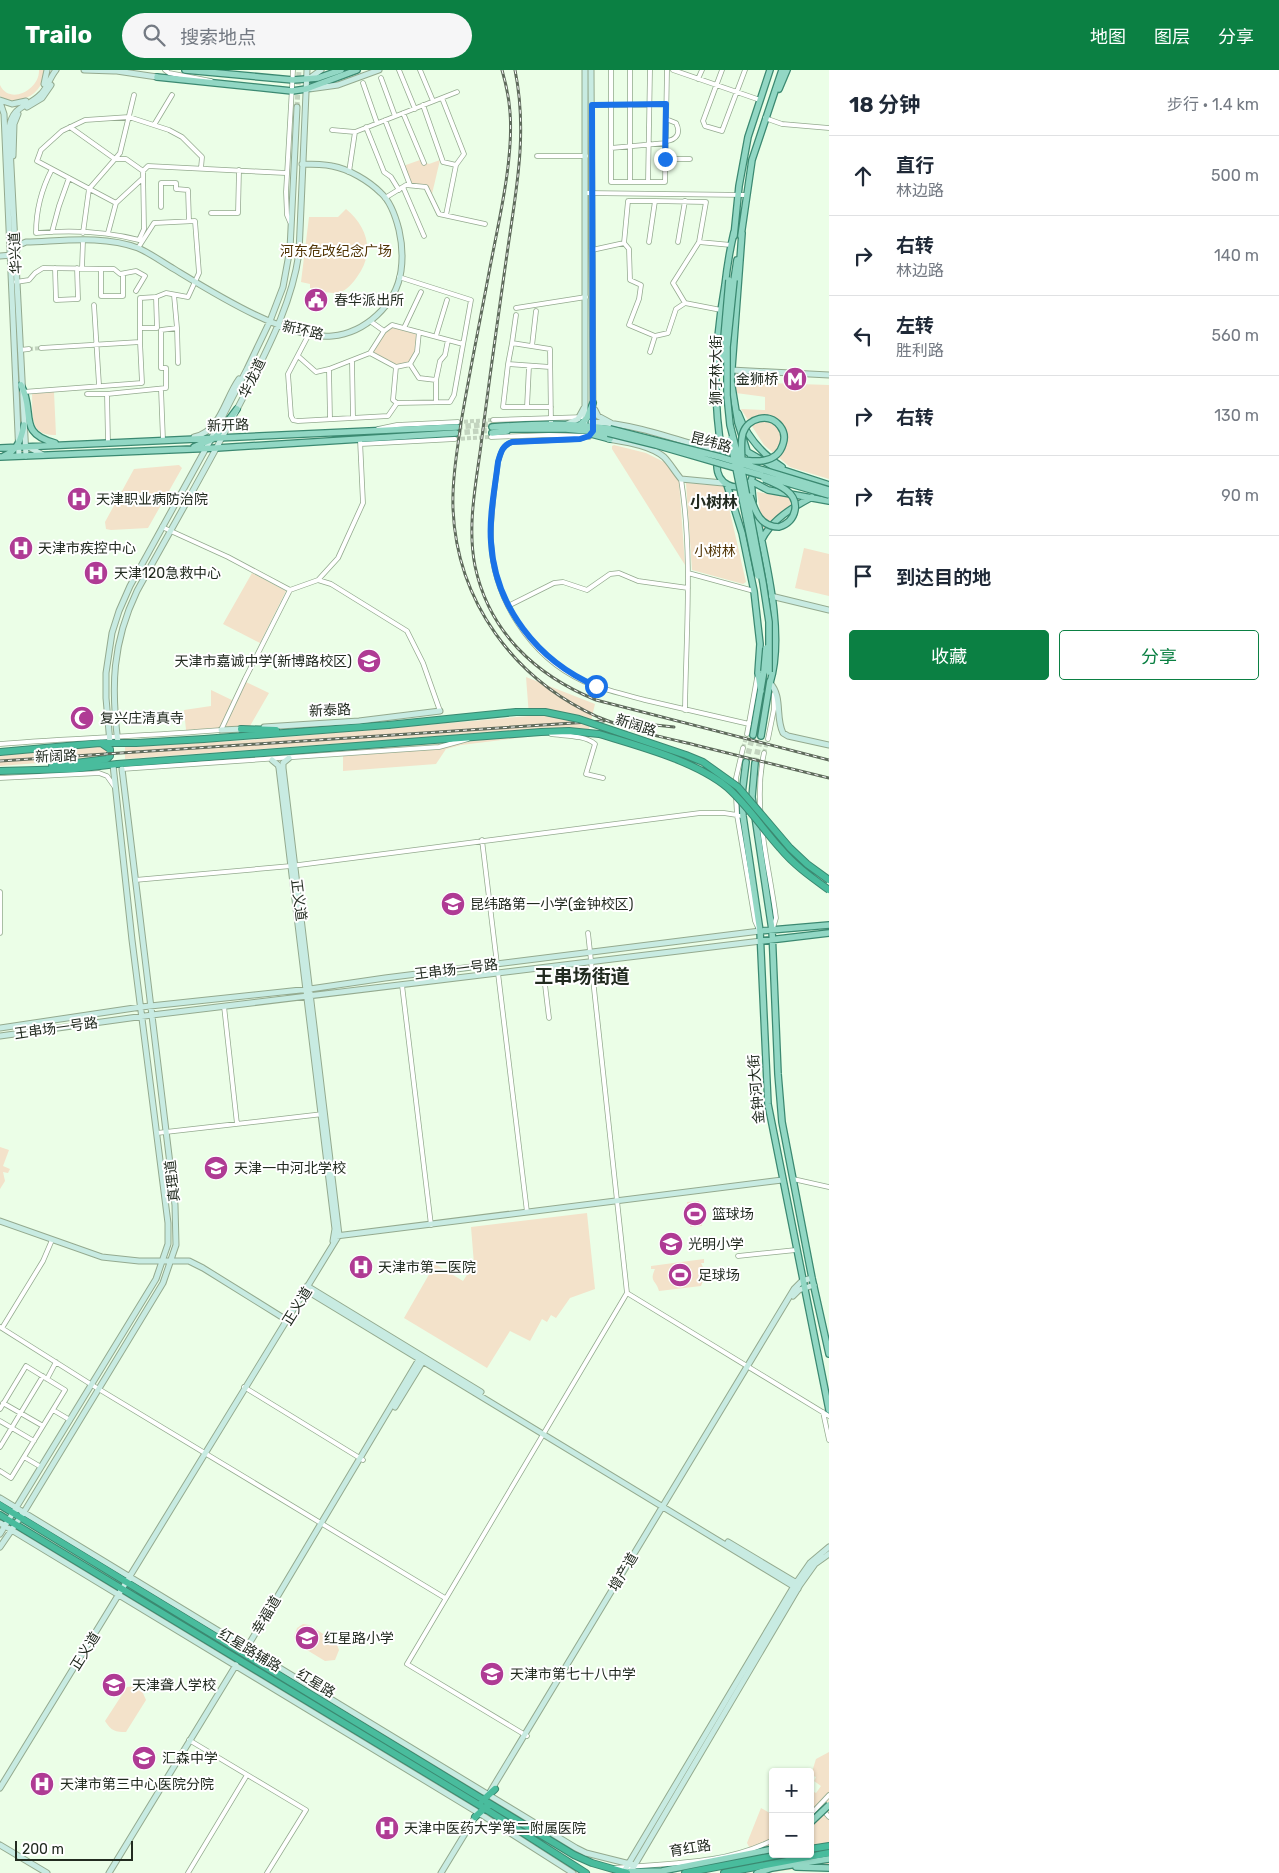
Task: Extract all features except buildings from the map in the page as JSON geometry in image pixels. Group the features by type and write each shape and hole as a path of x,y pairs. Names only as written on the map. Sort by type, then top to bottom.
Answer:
{"highway":[{"name":"新阔路","path":"324,730 516,712 545,712 579,719 686,755 711,767 738,787 790,848 807,864 829,880"},
{"path":"241,729 260,731 302,728 324,730"},
{"path":"0,752 100,743 114,739 213,739 324,730"},
{"name":"新阔路","path":"0,771 74,769 541,732 569,731 599,734 685,763 711,776 744,804 792,861 829,890"},
{"path":"39,769 108,759 110,749 100,743"},
{"name":"红星路","path":"0,1505 24,1529 122,1588 246,1652 586,1873"},
{"name":"红星路","path":"12,1518 29,1519 37,1528 122,1588 238,1664 482,1806"},
{"path":"482,1806 494,1789"},
{"path":"482,1806 498,1808 579,1858 609,1868 628,1870"},
{"path":"814,1848 829,1846"},
{"path":"724,1873 829,1853"},
{"name":"育红路","path":"684,1870 769,1856"}],"main road":[{"path":"0,101 18,104 30,99 43,87 47,70"},
{"name":"华兴道","path":"21,425 22,389 16,282 12,255 9,134 12,118 18,109 42,94 56,70"},
{"path":"11,174 13,128 16,117 22,110 42,98 61,70"},
{"path":"84,70 114,70 217,84 292,90 319,89 338,85 379,70"},
{"path":"185,70 293,80 306,80 341,70"},
{"name":"华龙道","path":"114,739 115,657 126,613 223,438 288,301 299,254 306,80 308,70"},
{"path":"306,80 321,70"},
{"path":"306,90 357,70"},
{"path":"585,70 586,156 592,250 593,403 588,425"},
{"path":"588,425 585,403 592,105 591,70"},
{"name":"狮子林大街","path":"764,672 768,622 766,602 746,480 730,425 726,380 734,232 739,194 748,137 770,70"},
{"name":"狮子林大街","path":"764,672 766,645 764,612 724,402 722,347 732,280 742,233 752,160 782,70"},
{"path":"769,106 787,70"},
{"name":"华兴道","path":"0,101 4,114 21,425"},
{"path":"183,450 212,439 270,321 285,279 291,226 297,107"},
{"name":"新环路","path":"12,255 23,242 103,240 138,248 196,282 278,325 319,336 347,334 370,321 386,306 395,290 401,272 402,245 396,219 383,194 362,179 333,166 302,164"},
{"path":"721,455 715,386 721,310 734,232"},
{"path":"742,233 731,370 732,396 746,452 746,480 761,541 771,596 775,633 775,659 760,736"},
{"path":"0,256 12,255"},
{"path":"185,439 202,435 210,430 236,384 247,369"},
{"path":"731,370 829,375"},
{"path":"22,389 28,404 29,424 32,431 47,441 62,445"},
{"path":"732,396 740,418 752,440 768,457 788,472"},
{"path":"593,403 598,416 616,425"},
{"path":"114,739 106,698 106,673 112,633 124,599 206,448 237,409"},
{"path":"492,428 616,425 653,433 721,455 757,462 770,459 779,452 783,444 784,434 782,428 768,418 755,420 748,425 742,434 746,452 751,498"},
{"path":"516,427 551,424 567,426 588,425 658,453 681,478 738,487 755,468 754,462 746,452"},
{"path":"21,425 22,456"},
{"name":"昆纬路","path":"588,425 609,434 649,443 829,495"},
{"name":"新开路","path":"0,448 22,444 62,445 373,430 457,430 361,442 1,457"},
{"name":"昆纬路","path":"609,434 721,455 829,490"},
{"path":"22,444 44,455"},
{"path":"1,457 22,444"},
{"path":"750,734 764,672 754,591 742,533 725,484 716,469 718,459 730,448 741,449 774,467 829,485"},
{"path":"746,480 758,517 770,526 779,527 792,520 795,512 794,499 787,491 751,472"},
{"path":"746,480 768,490 812,496 829,501"},
{"path":"761,541 768,529 777,520 812,496"},
{"path":"771,596 829,610"},
{"path":"764,672 777,695 779,718 783,733 788,736 829,745"},
{"name":"新泰路","path":"221,730 341,723 440,711"},
{"name":"正义道","path":"289,758 283,763 283,768 293,865"},
{"name":"正义道","path":"0,1783 130,1576 337,1235 280,768 272,760"},
{"name":"金钟河大街","path":"746,762 740,815 759,916 768,1104 826,1411"},
{"name":"金钟河大街","path":"755,763 752,797 772,930 782,1122 812,1278 828,1340 829,1354"},
{"name":"真理道","path":"0,1547 19,1502 156,1279 168,1244 168,1223 141,1016 113,765"},
{"name":"真理道","path":"0,1534 12,1518 32,1499 100,1389 163,1283 176,1245 176,1222 152,1006 134,880 122,768"},
{"path":"759,916 765,920 770,914"},
{"path":"760,931 829,926"},
{"name":"王串场一号路","path":"0,1027 141,1007 152,1003 152,1006 308,989 760,931"},
{"path":"761,941 829,933"},
{"name":"王串场一号路","path":"0,1036 141,1016 761,941"},
{"path":"287,989 308,996 311,1013 302,1000 288,997"},
{"name":"王串场一号路","path":"152,1006 165,1002"},
{"name":"王串场一号路","path":"152,1015 166,1012"},
{"path":"337,1235 431,1225 782,1180"},
{"path":"0,1221 102,1256 138,1261 188,1261 203,1268 285,1319"},
{"path":"314,1275 314,1285 320,1294"},
{"path":"803,1284 812,1278"},
{"path":"803,1284 814,1285"},
{"name":"增产道","path":"494,1789 794,1289 803,1284"},
{"path":"306,1288 797,1586"},
{"name":"正义道","path":"245,1388 285,1319 306,1288"},
{"name":"幸福道","path":"110,1873 246,1652 422,1358"},
{"path":"0,1498 12,1518 122,1588"},
{"path":"29,1519 32,1499"},
{"name":"红星路辅路","path":"29,1519 130,1576 246,1652"},
{"path":"769,1848 754,1854 684,1870 628,1870 810,1563 829,1547"},
{"path":"797,1586 816,1564 829,1554"},
{"name":"正义道","path":"0,1788 122,1588"},
{"name":"红星路辅路","path":"238,1664 482,1806 573,1873"},
{"path":"814,1818 826,1804"},
{"path":"442,1873 482,1806"},
{"name":"红星路辅路","path":"482,1806 628,1870"},
{"path":"814,1824 826,1811"},
{"path":"1,1848 42,1873"},
{"path":"1,1848 47,1873"},
{"path":"757,1873 772,1868 829,1859"},
{"path":"772,1868 829,1868"}],"street":[{"path":"165,70 169,73 198,77 217,84"},
{"path":"291,226 287,215 286,173 293,70"},
{"path":"399,70 414,109"},
{"path":"420,70 433,102"},
{"path":"612,70 611,182 665,182 667,70"},
{"path":"630,70 630,182"},
{"path":"648,182 650,70"},
{"path":"673,70 760,100"},
{"path":"698,80 702,70"},
{"path":"722,70 703,120 705,126 722,130 745,70"},
{"path":"381,78 395,116"},
{"path":"363,83 377,123"},
{"path":"332,130 354,132 456,92"},
{"path":"83,233 89,189 120,153 134,95"},
{"path":"154,125 172,95"},
{"path":"442,98 464,154 456,164 446,215"},
{"path":"592,105 666,104"},
{"path":"423,105 444,162 456,164"},
{"path":"403,113 424,163"},
{"path":"116,203 37,161 41,150 62,131 85,120 128,116 169,130 182,137 202,157 201,168"},
{"path":"765,118 782,124 829,128"},
{"path":"611,148 672,140 677,137 676,123 666,119"},
{"path":"385,120 410,185"},
{"path":"366,127 384,172 391,177 398,190"},
{"path":"70,128 115,159 126,159 143,171"},
{"path":"349,172 354,132"},
{"path":"537,156 586,156"},
{"path":"665,159 690,159"},
{"path":"52,169 40,194 36,214 36,233 108,233 139,240 144,229 142,179 143,171 148,166 286,173"},
{"path":"212,213 238,213 239,170"},
{"path":"52,232 69,178"},
{"path":"108,233 116,203 142,179"},
{"path":"161,207 161,183 176,182 176,189 188,190 189,221"},
{"path":"385,198 410,185 426,187 439,214 485,224"},
{"path":"404,187 424,236"},
{"path":"589,193 746,195"},
{"path":"678,242 686,194"},
{"path":"685,304 673,283 699,242 706,202 628,201 624,243 629,249 630,280 642,285 629,325 655,336 668,333 676,309 685,304 721,310"},
{"path":"649,242 655,201"},
{"path":"22,389 142,383 140,298 166,293 188,297 196,282 198,273 195,221 154,223 138,248"},
{"path":"55,268 56,300 78,299 79,268 83,240"},
{"path":"699,242 731,245"},
{"path":"592,250 624,243"},
{"path":"16,282 29,280 43,268 114,268 120,274 136,271 145,276 136,291"},
{"path":"101,269 101,296 123,296 123,274"},
{"path":"396,367 393,400 398,403 450,402 454,395 471,300 399,277"},
{"path":"404,328 421,292"},
{"path":"174,295 178,363"},
{"path":"140,328 157,328 156,296"},
{"path":"516,308 586,297"},
{"path":"436,336 448,300"},
{"path":"94,305 98,385"},
{"path":"532,346 536,311"},
{"path":"516,315 503,407 550,407"},
{"path":"370,321 384,331"},
{"path":"298,356 316,372 329,369 370,353 384,331 392,325 463,344"},
{"path":"87,394 107,394 166,388 166,368 161,368 161,330 177,328"},
{"path":"370,353 396,367 410,364 418,352 420,332"},
{"path":"310,334 288,374 291,416 293,420 298,422 388,416 398,403"},
{"path":"650,352 655,336"},
{"path":"436,402 436,380 440,361 445,355 448,340"},
{"path":"41,348 140,342"},
{"path":"512,343 550,349 551,424"},
{"path":"20,350 29,349"},
{"path":"352,361 353,418"},
{"path":"410,364 419,378 436,380"},
{"path":"508,364 550,367"},
{"path":"527,407 529,366"},
{"path":"329,369 330,419"},
{"path":"161,389 163,440"},
{"path":"107,394 108,443"},
{"path":"492,428 551,417 588,425"},
{"path":"588,425 580,439 512,442 501,450 498,462 491,542 498,580 508,606 527,636 568,673 596,686 685,710 749,724"},
{"path":"492,428 574,435 588,425"},
{"path":"574,435 588,425"},
{"path":"0,744 114,739 221,730 290,590 318,580 338,558 363,503 361,442"},
{"path":"681,478 688,574 685,710"},
{"path":"162,527 228,557 290,590"},
{"path":"508,606 554,583 563,582 587,590 610,574 619,573 638,581 688,588"},
{"path":"688,574 754,591"},
{"path":"318,580 332,584 407,631 423,663 440,711"},
{"path":"750,734 749,724 764,672"},
{"path":"768,738 774,709 774,695 770,683"},
{"path":"541,732 587,739 593,742 595,744 586,774 603,778"},
{"path":"122,768 438,748 473,738"},
{"path":"743,748 736,778 755,921 756,927 760,931"},
{"path":"764,753 760,769 759,798 776,918 772,930"},
{"path":"35,776 74,769"},
{"path":"0,778 101,773 110,779 116,791"},
{"path":"134,880 293,865 700,814 724,813 740,815"},
{"path":"482,840 497,964"},
{"path":"0,892 0,934"},
{"path":"526,1735 407,1664 627,1293 588,933"},
{"path":"543,968 549,1018"},
{"path":"498,973 527,1212"},
{"path":"402,985 431,1225"},
{"path":"224,1006 237,1124"},
{"path":"157,1133 323,1114"},
{"path":"793,1178 829,1187"},
{"path":"52,1240 43,1261 1,1327 92,1385 445,1598"},
{"path":"738,1256 796,1250"},
{"path":"627,1293 748,1367 826,1411 829,1416"},
{"path":"0,1448 20,1413 56,1362"},
{"path":"0,1408 26,1366 65,1390 11,1478 0,1471"},
{"path":"245,1388 361,1459"},
{"path":"3,1403 43,1426"},
{"path":"53,1410 70,1420"},
{"name":"金钟河大街","path":"826,1411 829,1440"},
{"path":"0,1421 34,1441"},
{"path":"24,1457 41,1467"},
{"path":"191,1741 306,1810 267,1873"},
{"path":"188,1873 247,1775"},
{"path":"829,1795 826,1804 826,1811 829,1816"},
{"path":"814,1812 826,1804"},
{"name":"育红路","path":"628,1870 743,1852 769,1842"}],"green space":[{"path":"39,70 45,70 43,79 39,88 30,96 24,99 12,100 0,96 0,85 10,94 17,94 30,89 38,77"},
{"path":"420,160 429,164 440,160 432,194 423,187 410,185 403,166"},
{"name":"河东危改纪念广场","path":"346,209 354,216 364,232 367,250 363,268 352,284 343,291 329,293 310,288 310,284 301,282 309,217 338,217"},
{"path":"390,324 418,333 418,350 410,364 396,367 371,353"},
{"path":"736,382 829,385 829,479 790,467 764,445 741,409 765,410 765,397 736,393"},
{"path":"54,392 56,435 41,432 36,428 32,409 32,393"},
{"path":"614,445 646,453 666,463 679,481 685,565 612,449"},
{"path":"179,465 182,468 148,528 106,529 105,522 134,469"},
{"name":"小树林","path":"686,483 724,486 746,582 743,584 692,570"},
{"path":"757,492 802,499 763,529"},
{"path":"804,548 829,554 829,596 795,588"},
{"path":"252,573 286,591 260,643 223,624"},
{"path":"526,677 595,704 589,729 461,745 446,749 436,764 343,771 343,743 125,759 125,747 251,740 529,716"},
{"path":"246,682 269,693 250,726 186,730 184,710 211,706 211,690 236,702"},
{"path":"101,746 107,748 108,755 102,758 0,766 0,755"},
{"path":"0,1147 9,1150 3,1166 10,1169 8,1173 3,1172 5,1181 0,1189"},
{"name":"篮球场","path":"699,1201 702,1226 690,1227 687,1202"},
{"path":"587,1213 595,1289 570,1298 556,1318 551,1315 547,1322 542,1319 530,1341 510,1331 487,1368 404,1318 435,1264 463,1281 474,1264 471,1227"},
{"path":"704,1259 704,1263 701,1263 706,1273 701,1286 659,1291 653,1279 655,1269 651,1269 651,1266"},
{"path":"303,1624 309,1625 336,1642 339,1650 335,1660 325,1661 297,1644 294,1637 297,1628"},
{"path":"135,1686 142,1691 146,1700 126,1732 114,1730 105,1721 127,1687"},
{"path":"829,1752 829,1870 807,1868 763,1873 747,1843 761,1808 769,1813 769,1858 814,1858 814,1792 816,1793 821,1786 814,1781 816,1777 814,1776 813,1768 816,1759"}],"tunnel":[{"path":"297,107 299,70"},
{"path":"29,349 41,348"},
{"path":"458,422 493,420"},
{"path":"457,427 492,424"},
{"path":"456,433 492,430"},
{"path":"455,439 491,437"},
{"path":"743,748 747,734"},
{"path":"746,762 753,735"},
{"path":"755,763 761,736"},
{"path":"764,753 768,739"}],"railway":[{"path":"502,70 510,112 510,152 500,217 464,405 453,488 453,509 457,543 466,575 478,606 496,634 516,659 540,682 568,701 598,717 646,733 829,778"},
{"path":"515,70 519,94 521,139 519,162 472,520 475,566 491,611 503,631 535,664 553,678 596,700 829,760"},
{"path":"0,761 604,721"},
{"path":"626,722 674,727"}],"place":[{"name":"春华派出所","path":"316,300"},
{"name":"金狮桥","path":"795,379"},
{"name":"天津职业病防治院","path":"79,499"},
{"name":"天津市疾控中心","path":"21,548"},
{"name":"天津120急救中心","path":"96,573"},
{"name":"天津市嘉诚中学(新博路校区)","path":"369,661"},
{"name":"复兴庄清真寺","path":"82,718"},
{"name":"昆纬路第一小学(金钟校区)","path":"453,904"},
{"name":"天津一中河北学校","path":"216,1168"},
{"name":"篮球场","path":"695,1214"},
{"name":"光明小学","path":"671,1244"},
{"name":"天津市第二医院","path":"361,1267"},
{"name":"足球场","path":"680,1275"},
{"name":"红星路小学","path":"307,1638"},
{"name":"天津市第七十八中学","path":"492,1674"},
{"name":"天津聋人学校","path":"114,1685"},
{"name":"汇森中学","path":"144,1758"},
{"name":"天津市第三中心医院分院","path":"42,1784"},
{"name":"天津中医药大学第二附属医院","path":"387,1828"}],"district":[{"name":"小树林","path":"714,502"},
{"name":"王串场街道","path":"582,976"}],"route":[{"path":"596,686 568,673 550,658 527,636 513,616 505,600 498,580 491,542 498,462 501,450 512,442 580,439 589,436 593,431 592,105 666,104 665,159"}]}
